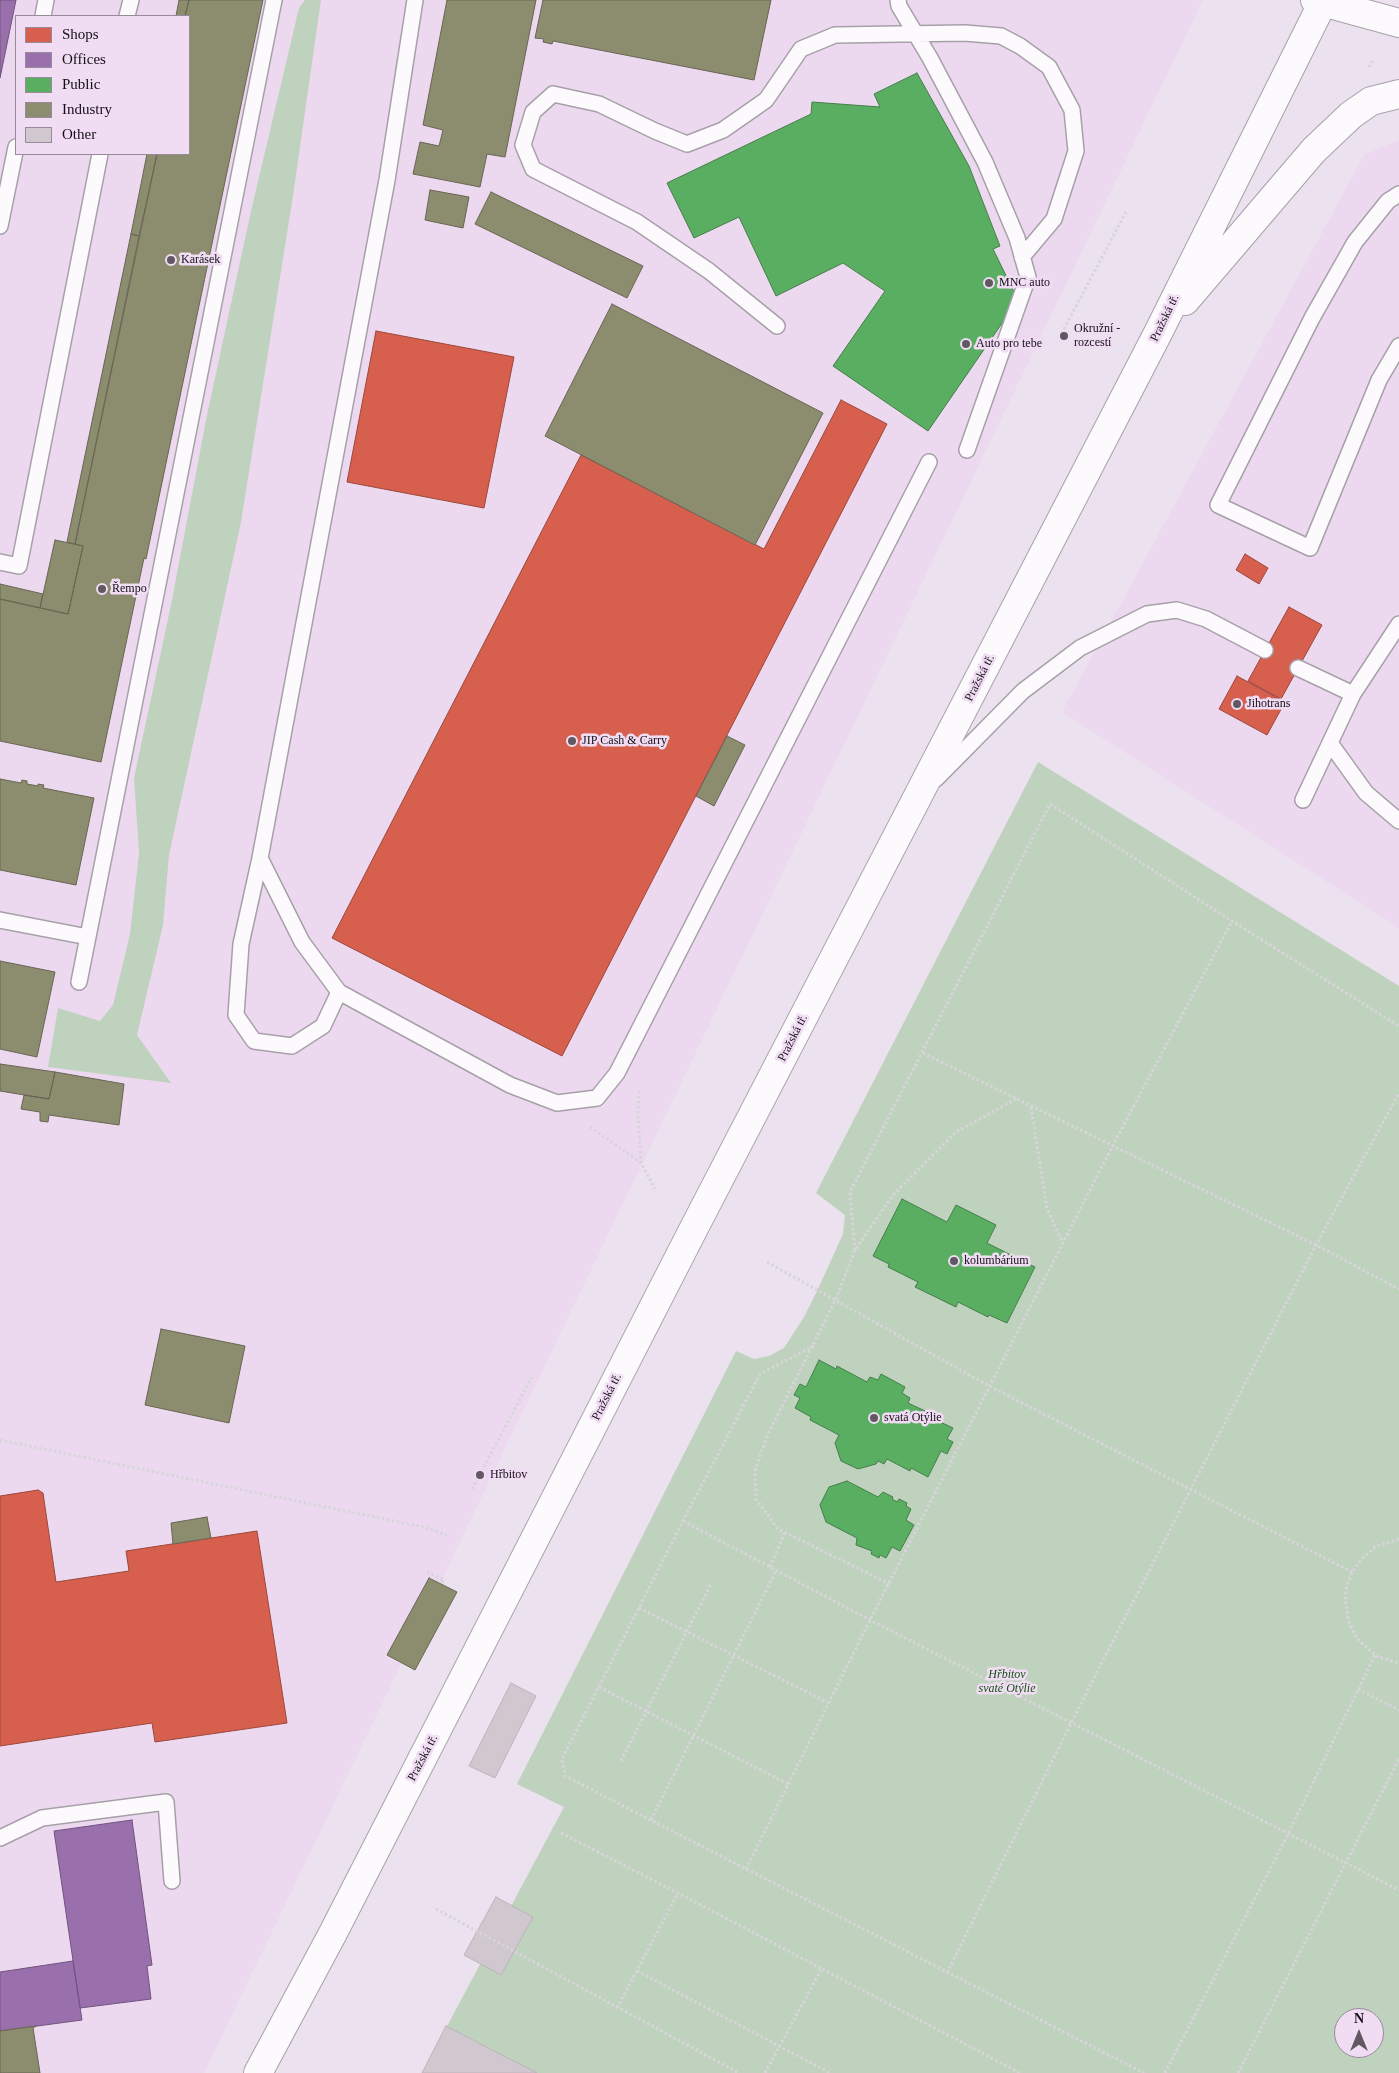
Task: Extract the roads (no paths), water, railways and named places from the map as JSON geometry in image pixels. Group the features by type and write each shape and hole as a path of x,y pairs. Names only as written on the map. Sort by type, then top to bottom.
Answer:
{"main road":[{"path":"1320,1 1399,23"},
{"name":"Pražská tř.","path":"258,2073 333,1933 668,1278 1158,333 1320,1"},
{"path":"1158,333 1314,150 1351,115 1371,101 1399,94"}],"lane":[{"path":"43,15 46,0"},
{"path":"127,15 131,0"},
{"path":"79,982 274,0"},
{"path":"339,992 323,1026 292,1046 254,1041 236,1015 241,944 260,858 385,190 415,0"},
{"path":"898,0 985,162 1017,238 1028,277 967,450"},
{"path":"777,326 709,271 637,222 533,169 523,144 533,112 553,94 599,104 655,132 687,144 723,130 766,100 801,49 835,35 965,33 1001,36 1014,42 1049,67 1072,110 1076,151 1054,219 1022,256"},
{"path":"0,226 15,152"},
{"path":"0,562 19,566 100,155"},
{"path":"1399,194 1388,200 1354,242 1312,318 1218,505 1310,548 1379,380 1399,346"},
{"path":"260,858 302,942 339,992 510,1085 557,1103 597,1098 618,1073 928,462"},
{"path":"919,796 1023,691 1080,648 1147,614 1177,610 1206,618 1264,650"},
{"path":"1303,800 1353,694 1398,628"},
{"path":"1298,668 1353,694"},
{"path":"1330,743 1366,793 1399,821"},
{"path":"0,920 88,937"},
{"path":"0,1838 42,1818 166,1802 172,1881"}],"place":[{"name":"Karásek","path":"171,260"},
{"name":"MNC auto","path":"989,283"},
{"name":"Okružní - rozcestí","path":"1064,336"},
{"name":"Auto pro tebe","path":"966,344"},
{"name":"Řempo","path":"102,589"},
{"name":"Jihotrans","path":"1237,704"},
{"name":"JIP Cash & Carry","path":"572,741"},
{"name":"kolumbárium","path":"954,1261"},
{"name":"svatá Otýlie","path":"874,1418"},
{"name":"Hřbitov","path":"480,1475"}],"park label":[{"name":"Hřbitov svaté Otýlie","path":"1007,1682"}]}
